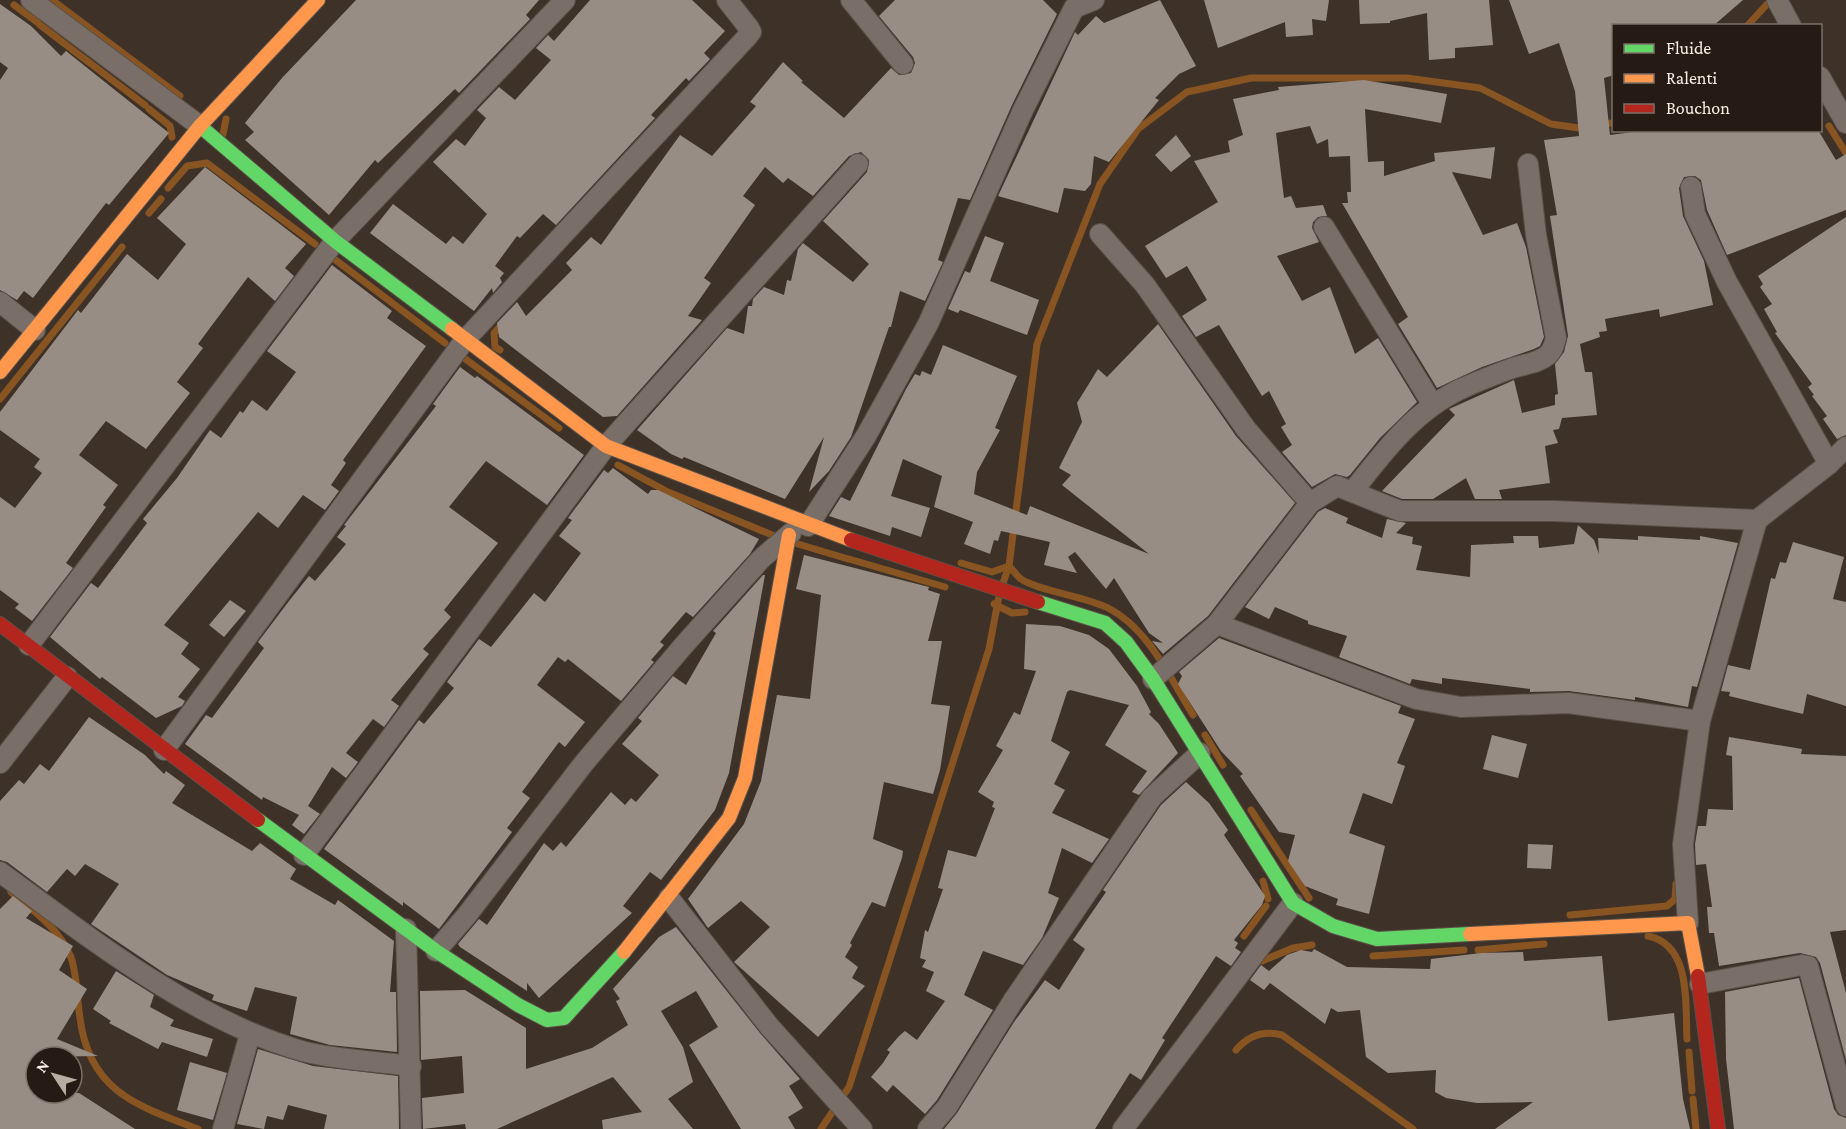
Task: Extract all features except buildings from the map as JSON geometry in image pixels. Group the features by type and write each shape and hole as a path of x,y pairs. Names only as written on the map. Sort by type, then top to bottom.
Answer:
{"street":[{"path":"31,0 200,126 335,240 464,341 606,446 800,528 1104,623 1126,642 1153,678 1293,903 1316,920 1344,932 1377,939 1688,923"},
{"path":"0,372 200,126 318,0"},
{"path":"29,645 335,240 565,0"},
{"path":"164,750 464,341 751,32 727,0"},
{"path":"852,0 903,64"},
{"path":"436,951 467,915 584,763 669,663 761,559 800,528 871,427 923,334 1071,4 1094,0"},
{"path":"1777,0 1790,24"},
{"path":"1822,79 1846,123"},
{"path":"304,855 606,446 858,164"},
{"path":"1353,491 1402,431 1433,405 1461,389 1511,368 1537,362 1549,354 1554,347 1556,338 1536,236 1528,164"},
{"path":"1691,187 1695,214 1718,263 1829,464"},
{"path":"1324,226 1433,405"},
{"path":"1100,234 1145,285 1246,429 1310,503"},
{"path":"0,303 35,330"},
{"path":"1718,1129 1700,984 1688,923 1683,844 1700,721 1757,520 1829,464 1846,447"},
{"path":"1153,678 1217,624 1310,503 1337,486 1400,511 1555,511 1757,520"},
{"path":"0,624 304,855 436,951 518,1005 547,1020 564,1018 669,898 729,818 745,778 800,528"},
{"path":"1217,624 1416,699 1461,707 1568,703 1700,721"},
{"path":"0,763 67,677"},
{"path":"928,1129 947,1107 1013,1000 1152,796 1200,753"},
{"path":"0,872 85,934 139,969 221,1020 250,1034 304,1052 411,1066"},
{"path":"669,898 769,1026 862,1129"},
{"path":"1123,1129 1293,903"},
{"path":"406,928 411,1129"},
{"path":"1700,984 1802,964 1808,966 1846,1106"},
{"path":"223,1129 250,1034"}],"waterway":[{"path":"52,0 180,96"},
{"path":"1749,24 1771,0"},
{"path":"14,5 37,22"},
{"path":"40,25 145,105"},
{"path":"1002,586 1009,566 1037,344 1100,184 1138,129 1187,92 1251,78 1407,78 1480,88 1551,124 1586,129"},
{"path":"149,109 170,126 172,137"},
{"path":"223,134 226,119"},
{"path":"1600,126 1612,123"},
{"path":"1829,126 1846,153"},
{"path":"168,188 187,166 207,163 315,244"},
{"path":"149,213 161,199"},
{"path":"0,399 122,247"},
{"path":"329,255 445,343"},
{"path":"500,350 495,347 494,333 504,322"},
{"path":"464,358 559,428"},
{"path":"618,465 668,492 777,537"},
{"path":"798,544 848,559"},
{"path":"849,559 945,587"},
{"path":"961,563 992,572 1009,566 1028,583 1088,600 1122,617 1135,628 1157,655 1193,715"},
{"path":"821,1129 849,1087 989,649 999,596"},
{"path":"994,604 1012,613 1025,612"},
{"path":"1205,735 1223,765"},
{"path":"1251,810 1309,898"},
{"path":"1263,881 1268,899"},
{"path":"1570,915 1667,906 1675,899 1676,884"},
{"path":"11,892 52,928 65,945 74,969 85,1043 94,1063 105,1079 136,1103 198,1129"},
{"path":"1244,936 1266,906"},
{"path":"1648,936 1662,942 1672,951 1679,964 1685,994 1687,1039"},
{"path":"1478,950 1544,944"},
{"path":"1262,961 1293,948 1312,945"},
{"path":"1373,956 1464,950"},
{"path":"1236,1050 1256,1035 1268,1033 1282,1035 1413,1129"},
{"path":"1689,1052 1692,1091"},
{"path":"1693,1099 1696,1129"}],"traffic: fast":[{"path":"200,126 335,241 452,329"},
{"path":"1038,602 1105,623 1126,642 1153,679 1293,903 1333,926 1377,939 1470,934"},
{"path":"258,820 436,951 518,1005 547,1020 564,1018 624,952"}],"traffic: slow":[{"path":"0,372 200,126 318,0"},
{"path":"452,329 606,446 851,540"},
{"path":"624,952 729,818 745,778 789,535"},
{"path":"1470,934 1688,923 1698,976"}],"traffic: jam":[{"path":"851,540 1038,602"},
{"path":"0,624 258,820"},
{"path":"1698,976 1718,1129"}]}
